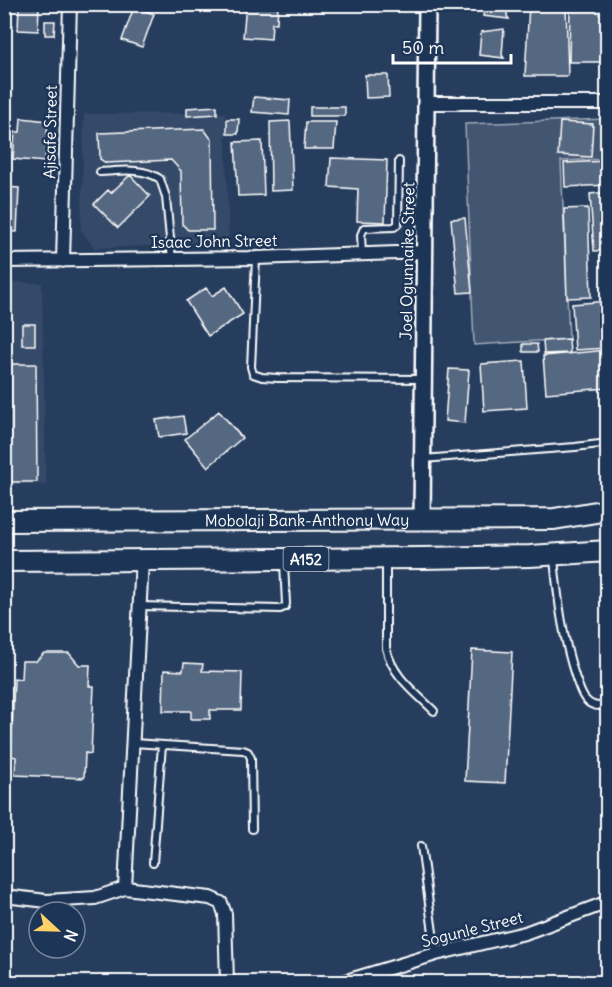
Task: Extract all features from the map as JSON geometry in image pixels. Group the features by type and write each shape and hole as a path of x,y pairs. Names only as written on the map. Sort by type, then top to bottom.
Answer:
{"main road":[{"name":"Mobolaji Bank-Anthony Way","path":"4,521 554,519 608,510"},
{"name":"A152","path":"4,561 386,558 554,555 608,551"}],"street":[{"name":"Ajisafe Street","path":"63,261 70,4"},
{"name":"Joel Ogunnaike Street","path":"422,519 427,4"},
{"path":"426,103 608,103"},
{"name":"Isaac John Street","path":"4,261 256,258 425,252"},
{"path":"124,888 142,560"},
{"path":"4,896 46,901 95,898 124,888 210,898 220,903 225,914 227,982"},
{"name":"Sogunle Street","path":"343,982 436,954 525,933 608,902"}],"lane":[{"path":"362,254 361,235 364,228 394,227 398,224 399,161"},
{"path":"100,172 129,170 147,173 160,179 166,197 172,259"},
{"path":"256,258 251,367 253,374 278,378 424,380"},
{"path":"423,459 608,443"},
{"path":"554,555 567,651 581,692 591,705 600,707 608,705"},
{"path":"386,558 386,648 389,660 396,673 434,711"},
{"path":"140,606 280,609 286,604 284,559"},
{"path":"447,565 472,564"},
{"path":"132,743 243,750 248,753 251,758 252,830"},
{"path":"153,863 162,745"},
{"path":"421,846 436,954"}],"shaded area":[{"path":"225,113 229,243 94,248 81,230 84,114"},
{"path":"607,119 607,159 561,161 569,339 474,345 465,124"},
{"path":"5,282 42,283 46,485 5,484"}],"building":[{"path":"246,4 278,4 277,23 272,23 271,39 243,37"},
{"path":"485,4 508,4 509,19 483,16"},
{"path":"529,4 566,4 568,76 525,76"},
{"path":"570,4 608,4 607,62 569,62"},
{"path":"19,5 39,6 38,31 18,30"},
{"path":"134,7 154,14 142,47 122,40"},
{"path":"45,21 55,21 54,35 45,35"},
{"path":"504,29 502,55 504,58 479,55 481,32"},
{"path":"365,75 388,75 389,97 366,98"},
{"path":"254,97 290,100 289,115 252,112"},
{"path":"217,106 217,114 187,116 187,108"},
{"path":"310,107 345,107 345,116 310,116"},
{"path":"21,118 48,121 45,162 13,159 15,132 20,132"},
{"path":"227,119 239,119 238,134 227,134"},
{"path":"290,121 293,190 271,191 270,122"},
{"path":"306,122 336,122 334,149 304,149"},
{"path":"560,122 593,124 591,157 558,155"},
{"path":"204,129 212,140 213,230 188,230 182,224 181,171 171,160 106,163 100,159 99,133"},
{"path":"262,141 264,195 238,196 235,142"},
{"path":"331,158 387,160 385,222 357,221 358,189 329,187"},
{"path":"607,161 608,185 565,187 564,163"},
{"path":"130,175 150,196 118,228 94,204 108,190 111,193"},
{"path":"4,187 19,188 17,232 4,231"},
{"path":"608,192 608,250 594,251 590,194"},
{"path":"588,208 591,297 567,298 564,209"},
{"path":"465,218 472,292 458,293 451,219"},
{"path":"226,287 243,314 208,336 186,301 206,288 212,296"},
{"path":"608,301 608,348 575,350 572,304"},
{"path":"22,324 35,324 35,345 22,345"},
{"path":"569,339 570,353 544,354 543,341"},
{"path":"523,344 537,344 538,352 523,352"},
{"path":"608,350 608,388 546,393 543,356"},
{"path":"524,361 527,408 484,411 481,364"},
{"path":"4,364 36,364 37,482 4,482"},
{"path":"449,369 469,370 465,423 445,421"},
{"path":"219,411 242,438 208,467 185,439"},
{"path":"183,416 186,433 159,437 156,420"},
{"path":"472,650 512,652 505,783 465,781"},
{"path":"44,653 69,653 79,665 90,665 89,686 94,686 91,754 85,753 84,778 15,775 16,757 11,756 14,678 21,679 22,661 36,661"},
{"path":"184,663 203,664 202,671 242,672 241,710 210,710 210,719 191,719 191,711 163,711 164,670 183,671"}]}
